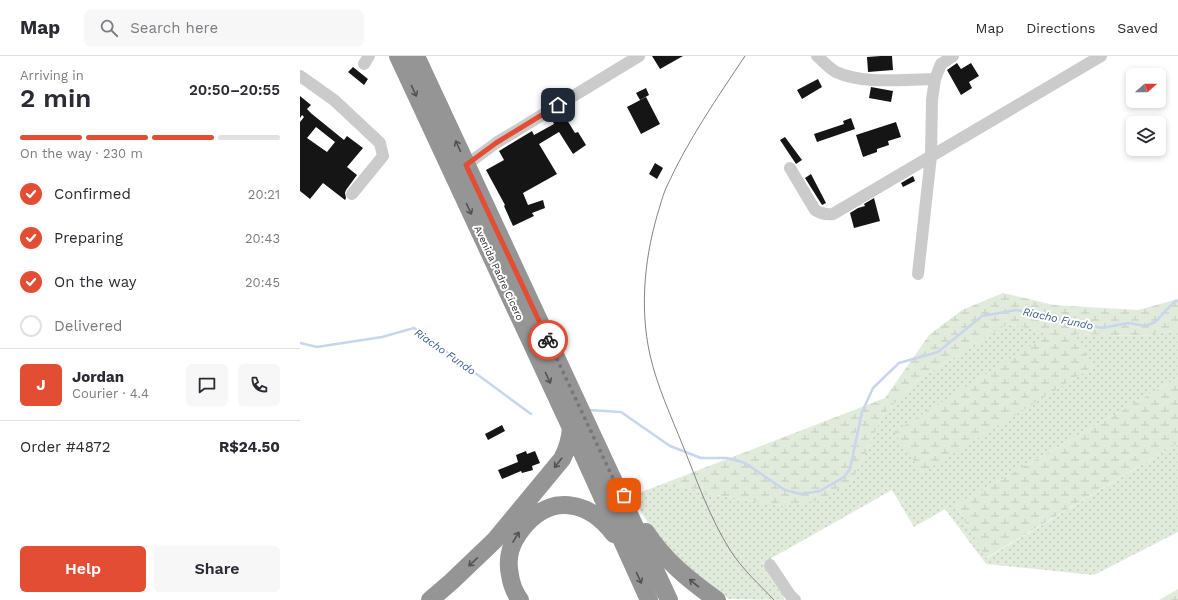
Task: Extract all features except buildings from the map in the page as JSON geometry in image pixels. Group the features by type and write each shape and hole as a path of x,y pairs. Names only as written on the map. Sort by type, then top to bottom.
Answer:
{"highway":[{"name":"Avenida Padre Cícero","path":"398,56 571,428 649,600"},
{"name":"Avenida Padre Cícero","path":"416,56 669,600"},
{"path":"430,600 452,582 495,540 562,459 570,440 571,428"},
{"path":"619,491 628,500 644,529 663,555 691,581 717,600"},
{"path":"520,600 511,583 508,566 509,552 520,531 533,517 543,510 555,506 570,505 584,509 597,516 613,532 629,556"}],"street":[{"path":"466,165 496,143 639,56"},
{"path":"816,56 835,71 856,77 879,80 935,79"},
{"path":"918,274 931,156 932,100 935,79 941,64 953,56"},
{"path":"790,168 815,210 826,215 833,214 1101,56"},
{"path":"300,76 334,100 380,143 383,156 352,194"},
{"path":"770,565 795,600"}],"green space":[{"path":"1003,293 1054,305 1138,310 1178,299 1178,330 1141,336 1073,334 1094,366 922,473 894,432 1051,333 1008,324 918,380 883,415 852,481 821,500 785,506 716,495 665,483 885,398 929,335 962,310"},
{"path":"1008,324 1052,333 895,432 922,472 1094,366 1072,334 1141,336 1178,330 1178,378 956,505 987,558 1178,443 1178,532 1094,575 986,564 945,509 914,527 892,490 763,563 784,595 784,600 729,599 700,579 657,537 631,496 665,483 716,495 785,506 852,481 883,415 918,380"},
{"path":"1178,378 1178,443 986,558 956,505"},
{"path":"1178,589 1178,600 1159,600"}],"waterway":[{"name":"Riacho Fundo","path":"589,410 621,412 670,446 701,458 727,458 745,463 785,490 800,494 820,491 844,477 850,469 862,412 873,388 899,363 938,352 982,316 1016,310 1102,328 1128,323 1146,326 1155,322 1175,301 1178,301"},
{"name":"Riacho Fundo","path":"300,343 317,347 382,337 414,328 531,414"}],"tram line":[{"path":"745,56 684,152 662,198 647,261 644,299 645,318 650,355 660,390 710,512 723,538 735,557 745,570 774,600"}],"way so far":[{"path":"548,340 619,491 624,495"}],"route":[{"path":"548,340 466,165 496,143 558,105"}]}
